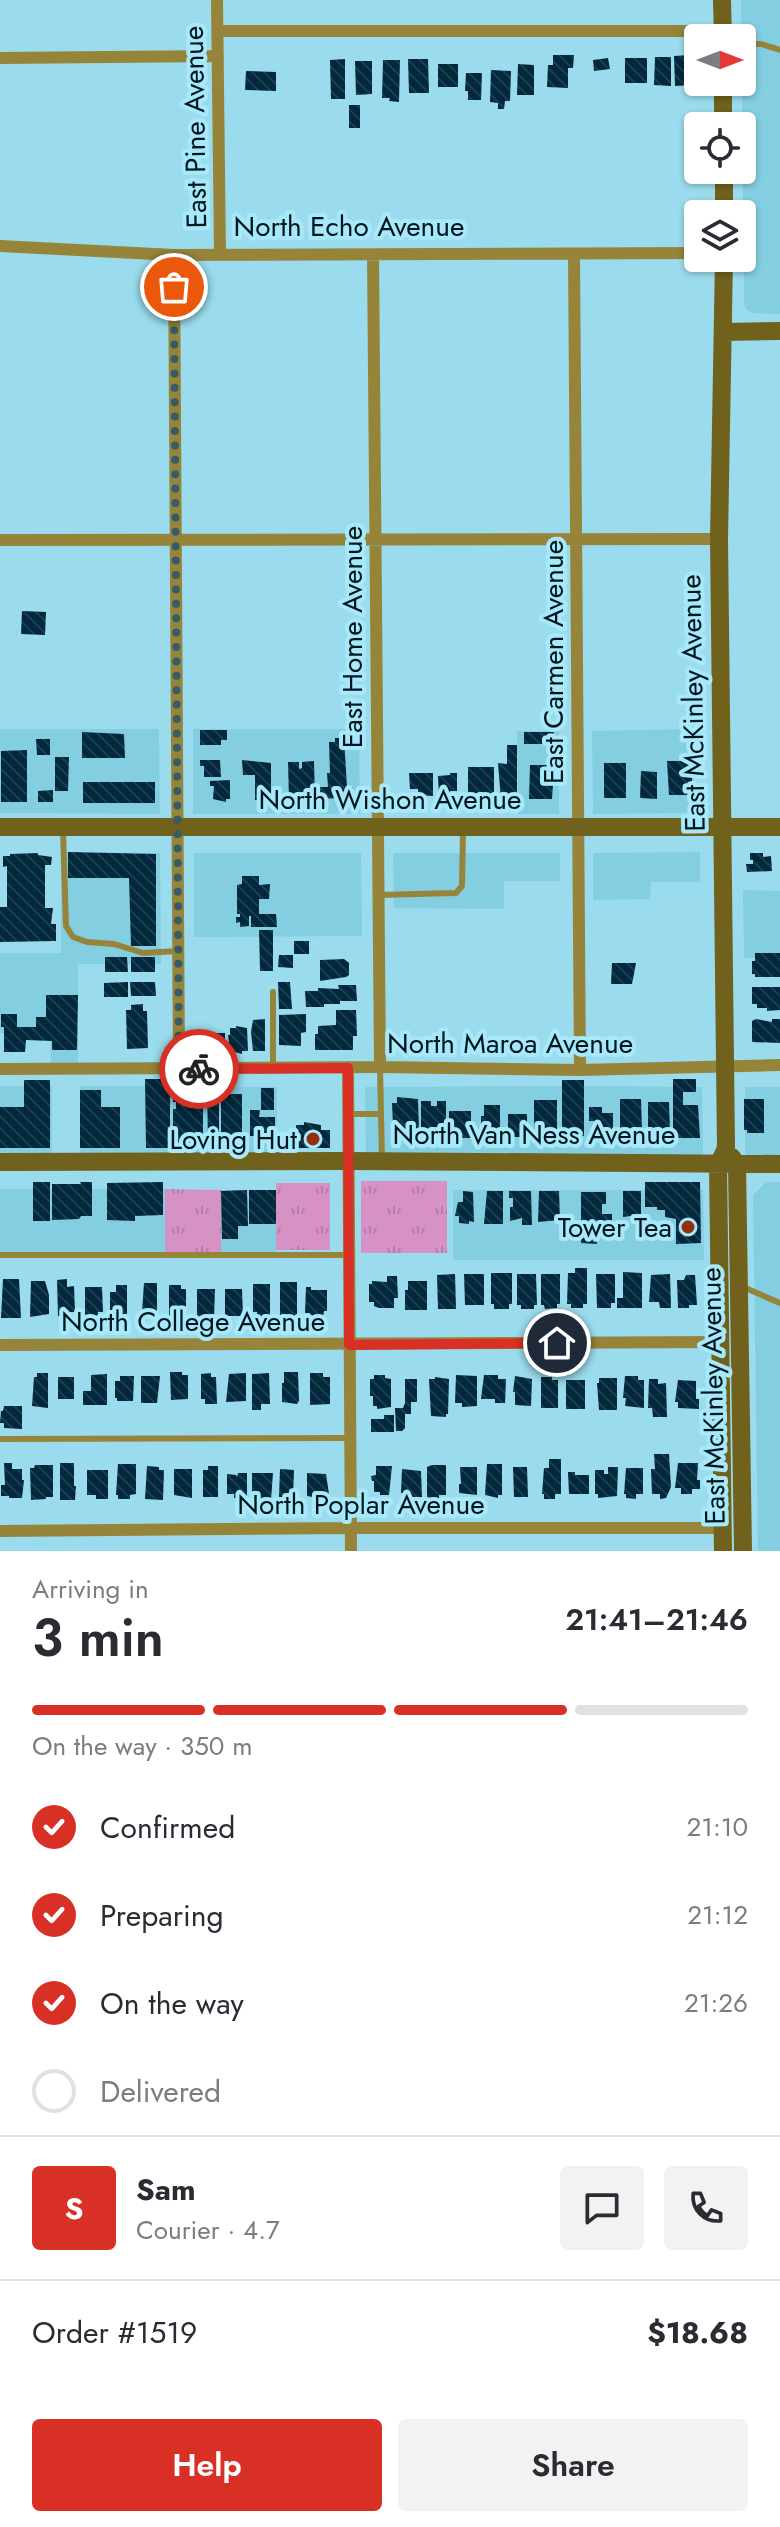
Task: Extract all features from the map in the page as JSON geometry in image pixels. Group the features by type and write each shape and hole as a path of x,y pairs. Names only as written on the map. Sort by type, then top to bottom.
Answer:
{"main road":[{"path":"722,0 723,24"},
{"name":"East McKinley Avenue","path":"723,1551 721,1342 727,1159 719,539 724,272"},
{"path":"724,332 780,331"},
{"name":"North Wishon Avenue","path":"0,827 780,827"},
{"name":"East McKinley Avenue","path":"727,1159 739,1285 742,1549"},
{"name":"North Van Ness Avenue","path":"0,1162 704,1163 727,1159 780,1164"},
{"path":"723,1528 742,1549"}],"street":[{"name":"East Pine Avenue","path":"217,0 220,254"},
{"path":"218,31 684,35"},
{"path":"0,58 218,56"},
{"name":"North Echo Avenue","path":"0,246 174,255 684,253"},
{"name":"East Carmen Avenue","path":"574,254 580,1070"},
{"name":"East Pine Avenue","path":"174,255 179,1069"},
{"name":"East Home Avenue","path":"373,255 380,1067"},
{"path":"0,540 719,539"},
{"name":"North Maroa Avenue","path":"0,1069 380,1067 580,1070 780,1065"},
{"path":"348,1068 351,1551"},
{"name":"North College Avenue","path":"0,1345 721,1342"},
{"name":"North Poplar Avenue","path":"0,1531 723,1528"}],"lane":[{"path":"756,44 780,50"},
{"path":"63,827 66,926 73,937 143,953 178,951"},
{"path":"377,895 456,893 462,886 463,827"},
{"path":"273,992 273,1069"},
{"path":"380,1067 382,1161"},
{"path":"348,1114 381,1114"},
{"path":"0,1255 348,1255"},
{"path":"739,1285 779,1302"},
{"path":"0,1439 350,1438"}],"shaded area":[{"path":"741,0 780,0 780,314 751,313 744,303 744,272 756,272 756,200 743,200 743,184 756,184 756,112 742,112 742,96 756,96 756,24 741,24"},
{"path":"0,729 159,729 160,814 0,813"},
{"path":"193,729 359,729 360,814 193,814"},
{"path":"693,729 694,813 593,814 592,731"},
{"path":"517,731 559,731 559,814 518,814"},
{"path":"61,852 160,853 161,964 78,964 78,1064 51,1064 50,1033 0,1033 0,953 61,953"},
{"path":"700,852 700,882 651,882 650,899 593,900 593,853"},
{"path":"194,853 361,853 362,936 194,937"},
{"path":"393,853 560,853 560,881 504,881 504,909 394,908"},
{"path":"743,890 780,891 780,958 744,958"},
{"path":"0,1086 52,1086 52,1156 0,1156"},
{"path":"80,1086 277,1087 277,1156 80,1156"},
{"path":"365,1087 702,1087 703,1155 366,1155"},
{"path":"745,1087 780,1087 780,1157 745,1157"},
{"path":"766,1182 780,1182 780,1551 758,1551 753,1195"},
{"path":"0,1189 165,1189 165,1257 0,1257"},
{"path":"221,1190 276,1190 277,1257 221,1257"},
{"path":"453,1190 703,1190 704,1260 453,1260"}],"green space":[{"path":"361,1181 447,1181 447,1253 361,1253"},
{"path":"276,1183 330,1183 330,1250 276,1250"},
{"path":"165,1189 221,1190 221,1257 165,1257"}],"building":[{"path":"553,55 574,55 573,68 568,68 568,88 547,87 548,65 553,65"},
{"path":"684,55 684,85 675,86 674,56"},
{"path":"655,57 671,57 671,86 654,85"},
{"path":"608,58 610,69 594,71 593,60"},
{"path":"625,58 647,58 647,83 625,83"},
{"path":"345,59 345,99 331,99 330,60"},
{"path":"408,59 428,59 429,93 409,93"},
{"path":"383,60 400,60 399,102 382,98"},
{"path":"355,61 372,61 372,94 356,95"},
{"path":"438,64 458,64 458,87 438,87"},
{"path":"518,64 534,65 534,95 517,95"},
{"path":"491,70 511,71 510,101 505,101 504,109 498,109 498,103 490,102"},
{"path":"246,71 276,72 276,91 245,90"},
{"path":"466,73 482,73 481,100 468,100"},
{"path":"349,105 360,105 360,128 349,128"},
{"path":"22,611 46,612 45,635 21,634"},
{"path":"200,730 227,730 227,740 221,740 221,745 200,745"},
{"path":"82,732 124,734 125,758 82,758"},
{"path":"524,732 554,732 554,744 524,744"},
{"path":"335,738 344,738 347,787 353,787 353,804 337,804 338,798 320,799 320,787 328,787 329,742 335,742"},
{"path":"36,739 50,739 50,755 37,755"},
{"path":"507,745 517,745 517,801 501,801 498,763 507,764"},
{"path":"27,750 27,802 1,802 1,751"},
{"path":"55,757 69,757 68,791 55,791"},
{"path":"200,760 220,760 221,777 204,777 204,766 200,766"},
{"path":"242,760 271,763 271,800 255,800 255,775 243,775"},
{"path":"314,761 315,799 289,799 288,762 299,762 299,769 302,762"},
{"path":"667,761 693,761 691,795 669,795"},
{"path":"604,763 626,763 626,798 604,798"},
{"path":"530,765 552,765 552,799 529,799"},
{"path":"468,767 494,767 494,797 468,797"},
{"path":"641,771 657,772 657,799 640,798"},
{"path":"409,773 433,773 433,796 418,795 418,789 410,789"},
{"path":"457,773 457,791 450,791 450,798 439,798 438,776"},
{"path":"230,780 230,799 226,802 213,799 214,786 210,786 210,781"},
{"path":"83,782 155,782 155,803 83,803"},
{"path":"53,790 53,802 38,802 38,791"},
{"path":"68,852 156,854 156,946 131,946 129,878 68,878"},
{"path":"38,853 52,857 51,865 45,865 45,908 53,908 51,924 56,924 56,941 0,942 0,907 7,907 7,866 3,867 3,856"},
{"path":"750,853 771,856 772,871 747,872 746,864 753,864"},
{"path":"242,876 259,876 259,885 270,884 269,899 259,899 259,914 276,914 277,927 251,927 251,916 249,926 240,927 240,922 236,923 236,917 240,917 237,914 237,885 242,884"},
{"path":"259,930 273,930 273,971 260,971"},
{"path":"294,941 309,941 309,954 294,954"},
{"path":"755,953 780,953 780,977 755,977 752,961 755,961"},
{"path":"279,955 293,955 293,968 278,967"},
{"path":"105,957 127,957 128,972 105,972"},
{"path":"131,957 155,957 155,972 131,972"},
{"path":"344,959 349,963 349,975 320,981 320,960"},
{"path":"612,963 636,963 632,984 611,984"},
{"path":"128,982 128,997 104,997 104,983"},
{"path":"130,982 155,982 156,996 131,996"},
{"path":"278,982 290,982 292,1009 279,1009"},
{"path":"338,985 356,985 357,1001 306,1007 305,991 339,989"},
{"path":"752,987 780,987 780,1010 767,1011 767,1008 757,1008 757,1004 752,1004"},
{"path":"46,995 78,995 77,1050 52,1050 52,1041 26,1040 25,1052 4,1052 1,1014 17,1014 17,1027 36,1027 36,1017 46,1017"},
{"path":"143,1004 143,1011 147,1011 148,1048 127,1049 126,1010 131,1010 131,1005"},
{"path":"336,1010 356,1010 357,1036 353,1036 353,1050 315,1050 318,1026 336,1025"},
{"path":"306,1014 306,1032 301,1033 301,1046 279,1045 279,1015"},
{"path":"265,1019 265,1051 253,1051 253,1020"},
{"path":"772,1019 780,1019 780,1043 752,1042 752,1021 772,1022"},
{"path":"230,1028 247,1028 248,1051 242,1051 242,1054 230,1051 228,1035"},
{"path":"202,1033 225,1033 225,1051 203,1051"},
{"path":"219,1078 219,1148 208,1148 207,1079"},
{"path":"145,1079 170,1079 170,1148 146,1148"},
{"path":"673,1079 696,1079 696,1092 683,1092 683,1105 698,1105 700,1138 673,1138"},
{"path":"24,1080 50,1080 50,1148 0,1148 0,1107 24,1107"},
{"path":"562,1080 584,1080 584,1136 562,1136"},
{"path":"173,1087 193,1087 197,1090 197,1108 203,1108 203,1146 173,1146 173,1109 176,1109 176,1102 173,1102"},
{"path":"261,1088 274,1088 274,1110 261,1110"},
{"path":"80,1090 101,1090 101,1107 120,1107 120,1148 80,1148"},
{"path":"221,1094 242,1094 242,1139 221,1139"},
{"path":"397,1097 418,1099 419,1130 397,1130 397,1125 393,1125 392,1103 397,1103"},
{"path":"620,1099 641,1099 642,1130 635,1130 635,1135 620,1135"},
{"path":"744,1099 764,1099 764,1133 747,1133 744,1130"},
{"path":"534,1100 557,1100 557,1136 534,1136"},
{"path":"421,1101 431,1101 431,1106 437,1106 437,1101 446,1101 446,1133 421,1133"},
{"path":"648,1102 669,1102 670,1131 648,1131"},
{"path":"484,1105 500,1105 500,1138 481,1136"},
{"path":"589,1107 602,1107 602,1113 613,1113 613,1131 608,1131 608,1137 593,1136 594,1121 589,1121"},
{"path":"250,1110 260,1110 259,1117 275,1117 275,1136 250,1136"},
{"path":"449,1111 471,1111 471,1138 449,1138"},
{"path":"508,1114 527,1114 527,1137 508,1137"},
{"name":"Loving Hut","path":"304,1122 321,1125 321,1130 330,1130 330,1148 297,1148 296,1125 304,1125"},
{"path":"33,1182 50,1182 50,1221 33,1221"},
{"path":"92,1182 92,1216 52,1220 52,1184"},
{"path":"163,1182 163,1215 135,1216 135,1221 107,1220 107,1183"},
{"path":"645,1182 700,1182 701,1243 676,1244 676,1219 665,1217 665,1210 645,1207"},
{"path":"247,1190 248,1226 238,1226 238,1239 222,1239 221,1191"},
{"path":"249,1190 276,1190 276,1224 249,1224"},
{"path":"463,1191 473,1192 474,1222 469,1221 469,1224 459,1223 459,1216 455,1216 458,1202 463,1202"},
{"path":"487,1191 503,1191 503,1224 484,1224"},
{"path":"509,1191 531,1191 532,1225 522,1225 522,1218 510,1221 513,1198 509,1198"},
{"path":"539,1191 559,1191 560,1220 538,1222"},
{"path":"623,1191 641,1191 641,1221 632,1222 631,1216 623,1217"},
{"path":"581,1192 606,1192 602,1214 612,1214 612,1230 597,1230 597,1244 581,1243"},
{"path":"575,1268 587,1268 587,1304 583,1304 583,1308 571,1308 571,1304 567,1304 568,1273 575,1273"},
{"path":"623,1272 642,1273 642,1308 617,1308 617,1298 623,1298"},
{"path":"491,1273 512,1273 512,1304 509,1304 509,1309 494,1309 494,1304 491,1304"},
{"path":"455,1274 456,1309 438,1309 437,1275"},
{"path":"464,1274 484,1274 484,1305 465,1305"},
{"path":"517,1274 536,1274 537,1305 534,1309 521,1309 521,1305 517,1305"},
{"path":"541,1274 560,1274 560,1304 557,1308 545,1309 541,1305"},
{"path":"596,1274 615,1274 615,1303 611,1303 611,1308 597,1308"},
{"path":"670,1274 671,1308 660,1308 659,1302 649,1302 651,1275"},
{"path":"686,1275 695,1275 697,1305 678,1308 677,1280 684,1280"},
{"path":"387,1276 397,1276 398,1298 394,1298 394,1308 379,1308 374,1306 374,1302 369,1302 369,1284 372,1281 387,1282"},
{"path":"3,1279 19,1279 21,1318 1,1318"},
{"path":"67,1279 67,1287 74,1286 75,1312 58,1316 57,1280"},
{"path":"31,1281 45,1281 49,1314 30,1317"},
{"path":"408,1281 427,1281 427,1310 405,1310"},
{"path":"280,1282 297,1282 297,1316 280,1316"},
{"path":"144,1283 157,1283 157,1312 142,1312"},
{"path":"253,1284 270,1284 270,1317 257,1317 257,1312 253,1312"},
{"path":"116,1285 127,1285 127,1314 110,1314 110,1292 116,1292"},
{"path":"169,1285 181,1285 181,1289 186,1289 186,1315 180,1315 180,1318 169,1318"},
{"path":"85,1287 102,1287 103,1312 98,1312 98,1316 85,1316"},
{"path":"306,1287 327,1290 327,1311 324,1311 323,1317 310,1317 310,1313 305,1313"},
{"path":"197,1289 215,1289 214,1318 197,1317"},
{"path":"225,1289 242,1289 243,1316 225,1316"},
{"path":"170,1372 188,1375 188,1399 171,1400"},
{"path":"284,1372 298,1372 297,1404 282,1402"},
{"path":"37,1373 48,1373 48,1408 32,1406"},
{"path":"211,1373 211,1377 216,1377 217,1404 205,1404 205,1399 201,1399 201,1374"},
{"path":"246,1373 246,1401 226,1402 229,1374"},
{"path":"269,1373 270,1404 261,1404 261,1410 252,1410 252,1374"},
{"path":"310,1373 323,1373 323,1377 330,1377 330,1404 310,1405"},
{"path":"107,1374 107,1405 83,1405 83,1391 91,1391 91,1375"},
{"path":"374,1375 385,1375 385,1378 391,1379 391,1407 377,1409 373,1406 370,1379 374,1379"},
{"path":"456,1375 477,1376 477,1406 462,1407 462,1403 455,1403"},
{"path":"484,1375 498,1375 498,1379 506,1379 505,1403 481,1399"},
{"path":"120,1376 134,1376 133,1401 117,1401 115,1398 115,1381 120,1381"},
{"path":"141,1376 160,1376 157,1403 141,1403"},
{"path":"515,1376 532,1379 531,1406 515,1405"},
{"path":"625,1376 638,1376 638,1380 644,1380 644,1408 625,1406"},
{"path":"58,1377 74,1377 74,1399 58,1399"},
{"path":"541,1377 558,1380 558,1408 541,1408"},
{"path":"599,1378 617,1378 617,1410 599,1410"},
{"path":"405,1379 417,1379 417,1402 411,1402 411,1414 405,1414 405,1428 396,1431 395,1408 403,1408 405,1403"},
{"path":"429,1379 449,1379 446,1417 431,1416"},
{"path":"649,1379 658,1379 658,1384 666,1383 667,1417 653,1417 652,1408 648,1408"},
{"path":"566,1380 585,1380 585,1409 566,1409"},
{"path":"678,1380 696,1381 699,1409 678,1408 678,1402 675,1402"},
{"path":"4,1406 22,1406 22,1429 4,1428 4,1423 0,1423"},
{"path":"384,1415 394,1415 394,1432 371,1432 371,1419 384,1419"},
{"path":"654,1454 669,1454 671,1487 666,1498 660,1499 660,1494 652,1494"},
{"path":"549,1459 561,1459 561,1494 555,1494 555,1499 544,1499 542,1494 544,1468 549,1468"},
{"path":"4,1463 12,1463 12,1469 22,1469 22,1498 1,1496 1,1485 5,1485"},
{"path":"60,1463 74,1463 75,1500 60,1500"},
{"path":"678,1463 698,1463 700,1489 692,1489 692,1494 681,1494 681,1488 675,1488"},
{"path":"118,1464 136,1464 136,1494 130,1495 130,1499 118,1499 116,1495"},
{"path":"487,1464 502,1464 502,1495 498,1498 485,1495"},
{"path":"53,1465 53,1497 31,1500 30,1468"},
{"path":"446,1465 446,1495 439,1495 439,1499 427,1499 427,1467"},
{"path":"147,1466 164,1470 163,1500 145,1499"},
{"path":"208,1466 218,1466 218,1497 203,1497 203,1470 208,1470"},
{"path":"376,1466 392,1466 389,1495 374,1492 371,1476 376,1475"},
{"path":"460,1467 477,1467 477,1495 459,1493"},
{"path":"513,1467 527,1467 528,1497 514,1497"},
{"path":"608,1467 618,1467 617,1496 598,1498 595,1494 595,1470 604,1470 604,1474 608,1474"},
{"path":"626,1468 643,1468 643,1494 636,1494 636,1499 626,1498 624,1494"},
{"path":"174,1469 192,1469 192,1498 174,1495"},
{"path":"280,1469 294,1470 293,1497 279,1497"},
{"path":"402,1469 421,1471 422,1497 409,1497 409,1493 401,1493"},
{"path":"87,1470 108,1470 108,1499 87,1495"},
{"path":"568,1472 589,1475 589,1494 569,1494"},
{"path":"238,1473 247,1473 247,1498 234,1498 234,1494 227,1494 227,1474 237,1477"},
{"path":"252,1473 273,1473 271,1500 259,1500 259,1496 252,1496"},
{"path":"307,1473 326,1474 329,1494 318,1494 318,1498 307,1496"}],"way so far":[{"path":"174,287 179,1069 199,1069"}],"place":[{"name":"Loving Hut","path":"313,1139"},
{"name":"Tower Tea","path":"688,1227"}],"route":[{"path":"199,1069 348,1068 349,1345 557,1343"}]}
